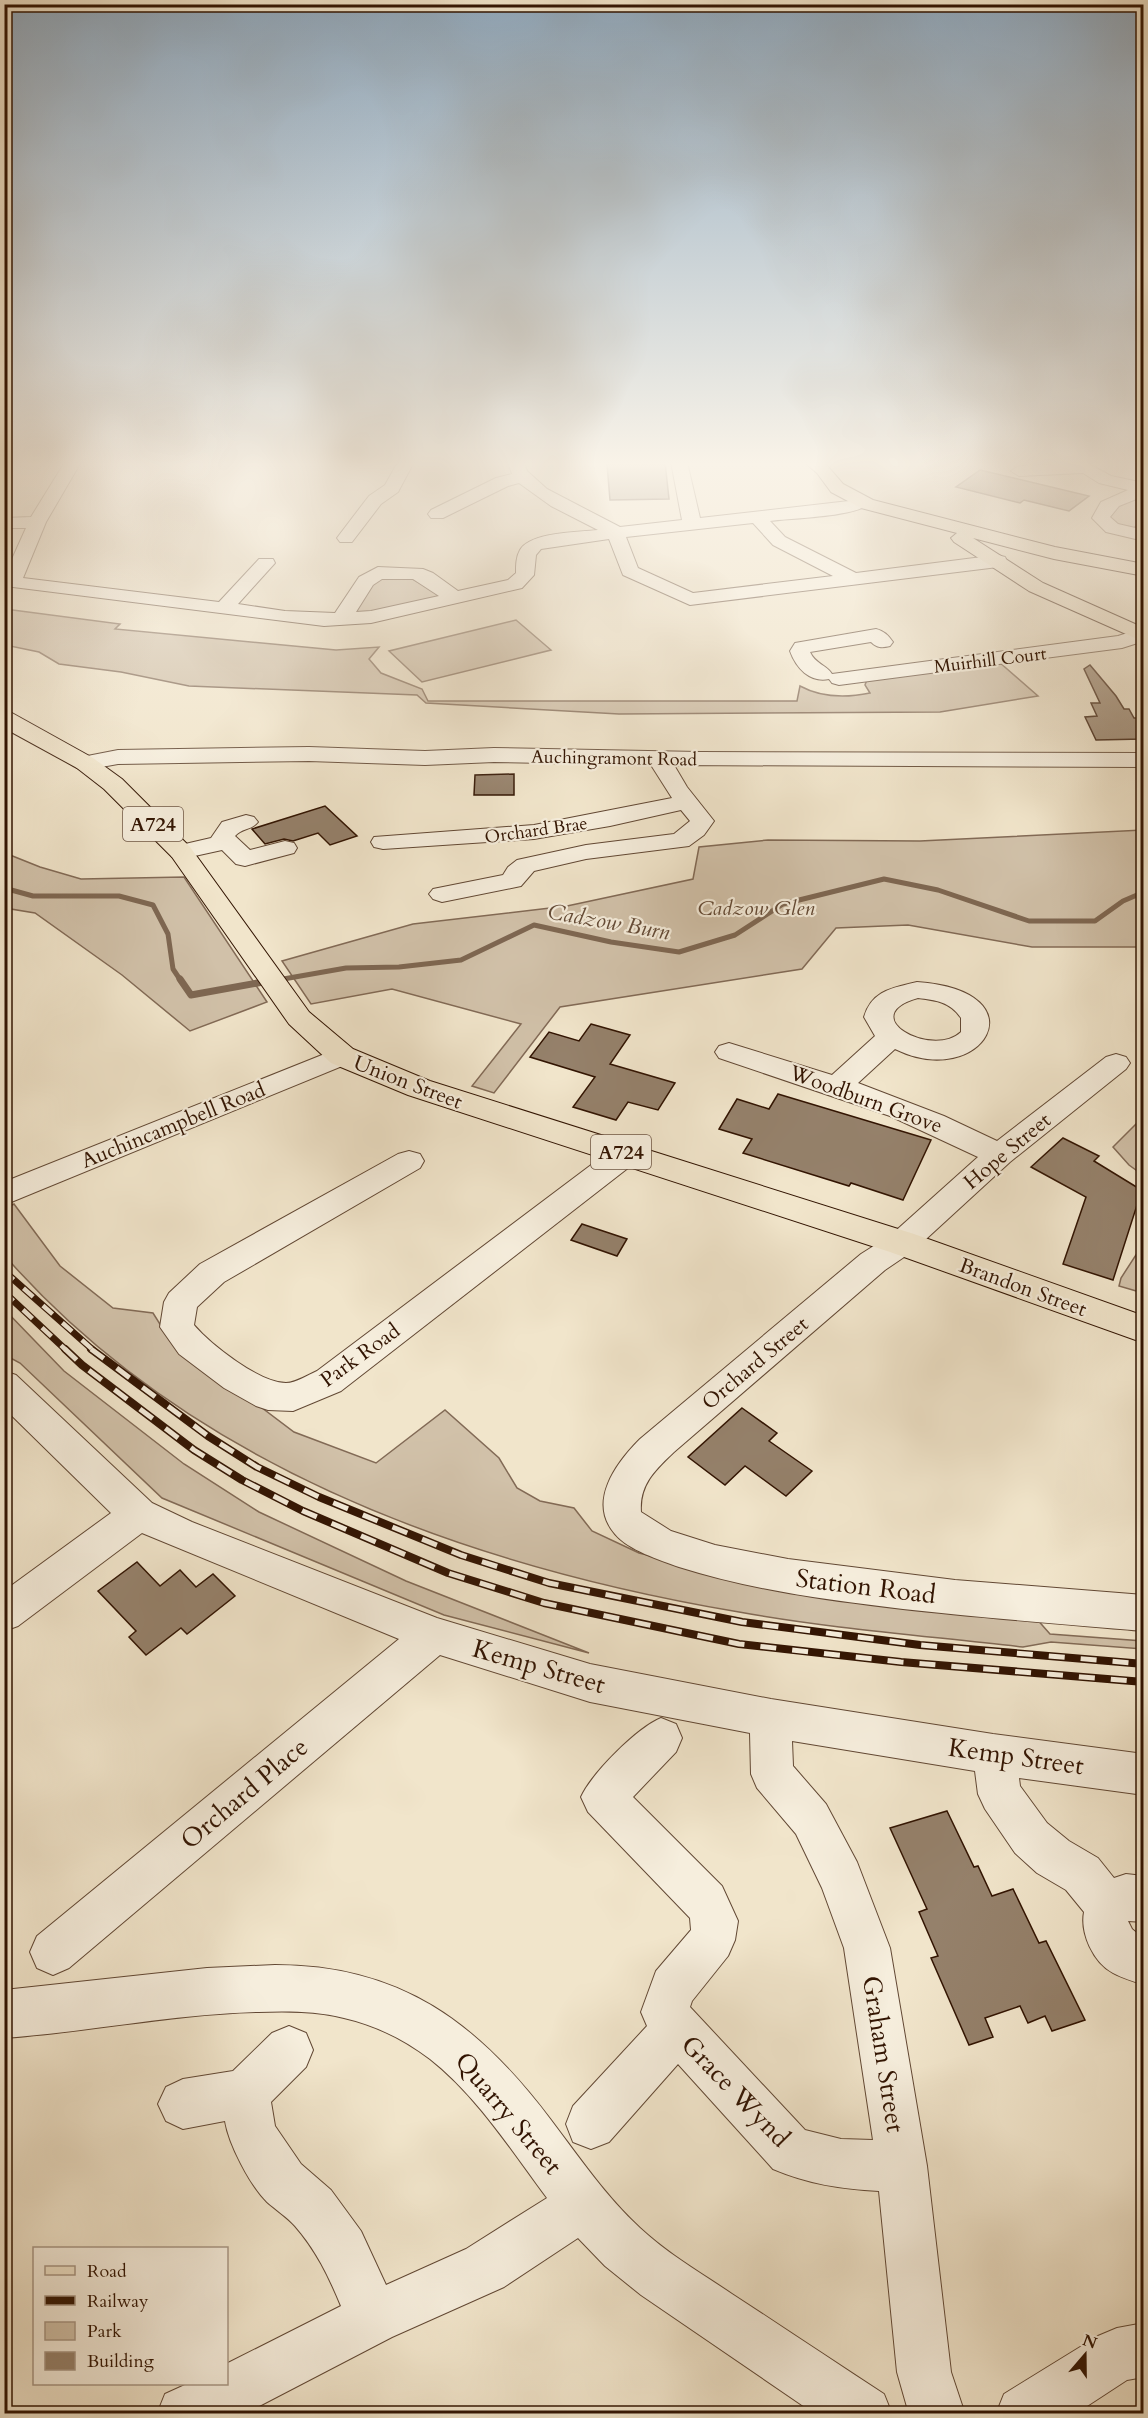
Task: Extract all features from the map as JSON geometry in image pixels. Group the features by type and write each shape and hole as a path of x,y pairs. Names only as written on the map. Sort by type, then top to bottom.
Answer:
{"main road":[{"path":"1018,575 1036,587 1142,636"},
{"name":"Union Street","path":"4,718 85,763 113,784 181,852 298,1018 342,1056 429,1092 902,1243"},
{"name":"Brandon Street","path":"902,1243 1143,1330"}],"street":[{"path":"225,607 255,575"},
{"path":"341,620 366,581 375,575"},
{"path":"421,575 453,597"},
{"path":"8,582 341,620 371,617 520,581 525,575"},
{"path":"638,575 690,599 887,575"},
{"path":"846,575 854,579"},
{"name":"Muirhill Court","path":"883,642 876,635 802,647 800,651 802,658 813,671 831,677 1122,642 1142,636"},
{"name":"Auchingramont Road","path":"85,763 118,757 309,754 425,758 494,755 1143,760"},
{"name":"Orchard Brae","path":"442,894 512,881 517,872 526,865 586,852 634,857 689,836 700,828 702,821 698,812 686,802 658,758"},
{"name":"Orchard Brae","path":"383,842 460,839 534,832 619,818 686,802"},
{"path":"246,822 230,827 222,836 245,859 285,848"},
{"path":"181,852 227,841"},
{"path":"838,1086 891,1037"},
{"name":"Woodburn Grove","path":"729,1053 838,1086 958,1132 999,1155"},
{"name":"Auchincampbell Road","path":"11,1191 342,1056"},
{"name":"Hope Street","path":"902,1243 999,1155 1116,1063"},
{"name":"Park Road","path":"409,1161 212,1273 181,1302 177,1327 191,1345 236,1378 268,1396 293,1397 329,1381 626,1154"},
{"name":"Orchard Street","path":"623,1495 630,1475 661,1442 873,1263 902,1243"},
{"name":"Kemp Street","path":"4,1385 139,1514 190,1538 434,1635 590,1683 771,1718 993,1754 1143,1775"},
{"name":"Station Road","path":"623,1495 622,1510 627,1522 634,1529 661,1544 713,1560 792,1578 1143,1613"},
{"path":"4,1614 139,1514"},
{"name":"Orchard Place","path":"53,1952 434,1635"},
{"name":"Graham Street","path":"771,1718 772,1774 811,1819 841,1878 867,1948 902,2166 924,2372 937,2414"},
{"name":"Grace Wynd","path":"661,1738 603,1797 705,1902 715,1921 712,1940 673,1988 665,2012 677,2029 791,2151 841,2164 902,2166"},
{"path":"993,1754 1000,1794 1031,1838 1053,1857 1126,1903 1104,1917 1105,1929 1111,1942 1120,1952 1143,1962"},
{"name":"Quarry Street","path":"4,2014 84,2007 230,1988 308,1989 356,1996 403,2015 449,2042 484,2074 583,2205 624,2248 696,2301 864,2414"},
{"name":"Grace Wynd","path":"591,2124 677,2029"},
{"path":"183,2104 245,2093 289,2050"},
{"path":"245,2093 252,2135 283,2182 313,2208 344,2249 373,2318"},
{"path":"185,2414 373,2318 485,2268 583,2205"},
{"path":"1024,2414 1116,2355 1143,2350"}],"green space":[{"path":"405,575 440,594 438,597 361,614 355,612 373,580"},
{"path":"5,609 120,624 115,629 336,650 379,647 369,659 381,673 422,689 428,701 797,701 800,686 825,695 861,695 870,693 865,685 868,677 999,662 1038,696 940,712 619,714 426,703 417,695 189,686 121,672 59,664 39,652 5,645"},
{"path":"516,620 551,650 422,682 389,651"},
{"name":"Cadzow Glen","path":"1143,830 1143,947 1032,947 908,925 836,928 802,969 560,1007 494,1093 472,1086 521,1024 392,989 311,1004 282,961 413,924 567,906 693,879 699,847 768,840 920,841"},
{"path":"5,853 40,867 81,879 184,877 267,1002 190,1031 122,975 35,913 5,908"},
{"path":"1143,1117 1143,1175 1129,1165 1113,1147"},
{"path":"14,1204 60,1266 113,1308 153,1313 168,1337 294,1432 376,1463 445,1410 499,1458 517,1488 540,1501 574,1508 592,1531 639,1553 792,1591 1035,1617 1050,1634 1143,1641 1143,1649 1051,1642 1023,1647 774,1618 637,1592 536,1567 437,1535 340,1496 248,1450 160,1395 79,1330 5,1256 4,1209"},
{"path":"1143,1244 1143,1293 1119,1286 1121,1278"},
{"path":"4,1309 64,1371 184,1464 259,1512 406,1581 589,1653 444,1615 162,1498 20,1363 5,1355"}],"building":[{"path":"1090,665 1124,709 1129,709 1134,718 1143,718 1143,739 1096,740 1085,717 1097,716 1091,703 1100,703 1084,669"},
{"path":"514,774 514,795 474,795 475,775"},
{"path":"325,806 357,836 330,845 318,833 293,841 284,839 265,844 252,829"},
{"path":"591,1024 630,1035 610,1064 675,1083 658,1110 628,1102 616,1120 573,1107 595,1077 530,1057 549,1032 579,1041"},
{"path":"778,1094 931,1140 903,1200 743,1153 752,1139 719,1129 737,1099 769,1109"},
{"path":"1063,1138 1099,1156 1094,1161 1143,1191 1143,1197 1137,1205 1113,1280 1063,1264 1086,1197 1031,1167"},
{"path":"582,1224 627,1239 617,1256 571,1240"},
{"path":"742,1408 777,1433 769,1441 812,1471 786,1496 745,1466 725,1485 688,1457"},
{"path":"137,1562 160,1586 180,1570 196,1587 213,1574 235,1596 187,1634 181,1628 146,1655 129,1637 136,1631 98,1591"},
{"path":"947,1811 974,1867 978,1866 992,1896 1013,1889 1039,1943 1046,1941 1085,2020 1052,2031 1045,2016 1028,2023 1020,2006 985,2018 993,2037 969,2045 931,1958 938,1956 919,1912 927,1909 890,1828"}],"waterway":[{"name":"Cadzow Burn","path":"272,981 346,968 399,967 461,960 534,925 611,942 679,952 735,935 783,904 884,879 938,890 1029,921 1095,921 1123,901 1144,892"},
{"name":"Cadzow Burn","path":"4,888 33,896 119,896 153,905 168,934 173,969 181,981"},
{"name":"Cadzow Burn","path":"180,979 191,995 280,979"}],"railway":[{"path":"4,1271 93,1350"},
{"path":"4,1292 66,1350"},
{"path":"65,1349 82,1365 194,1450 242,1480 303,1511 448,1573 544,1603 739,1644 901,1662 1144,1682"},
{"path":"91,1349 208,1436 257,1467 319,1497 461,1555 549,1583 742,1622 920,1645 1144,1664"}]}
